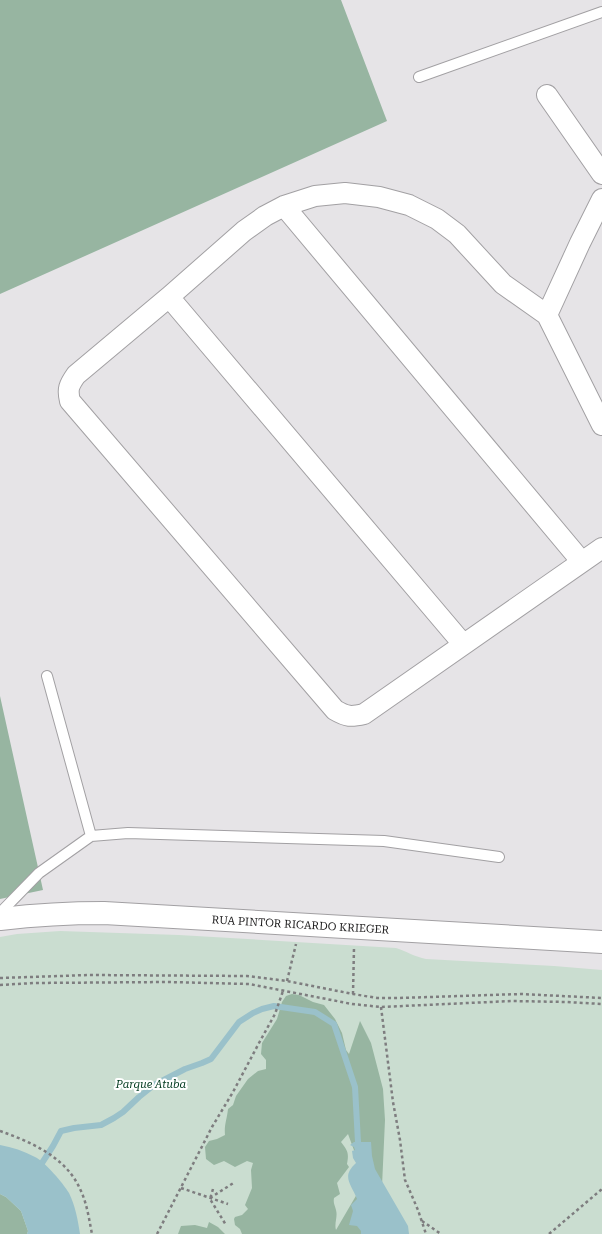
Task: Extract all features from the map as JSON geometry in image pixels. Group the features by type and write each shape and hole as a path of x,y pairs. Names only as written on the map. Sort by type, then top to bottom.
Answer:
{"street":[{"path":"547,95 602,174"},
{"path":"602,425 547,315 503,284 457,234 437,219 409,206 379,197 345,193 315,196 284,206 265,216 244,231 169,297 76,375 70,384 68,391 70,401 334,710 343,715 352,716 364,714 602,548"},
{"path":"547,315 602,199"},
{"path":"284,206 582,562"},
{"path":"169,297 463,644"},
{"name":"RUA PINTOR RICARDO KRIEGER","path":"0,919 66,912 104,913 602,942"}],"lane":[{"path":"419,77 602,12"},
{"path":"47,676 91,836"},
{"path":"0,913 39,873 91,836 128,833 384,841 499,857"}],"path":[{"path":"287,981 301,924"},
{"path":"353,994 355,927"},
{"path":"0,978 89,975 247,976 287,981 377,998 521,994 602,998"},
{"path":"0,985 34,983 168,982 249,984 352,1004 381,1007 512,1001 602,1004"},
{"path":"157,1234 212,1127 233,1092 274,1014 283,991"},
{"path":"381,1007 405,1180 426,1234"},
{"path":"0,1131 44,1150 53,1156 68,1171 80,1189 87,1209 92,1234"},
{"path":"210,1199 235,1182"},
{"path":"181,1188 228,1204"},
{"path":"213,1189 210,1199 226,1225"},
{"path":"549,1234 602,1189"},
{"path":"421,1220 441,1234"}],"green space":[{"path":"0,0 341,0 387,121 0,294"},
{"path":"0,696 43,890 0,899"},
{"name":"Parque Atuba","path":"60,931 179,935 396,948 426,959 602,970 602,1234 0,1234 0,937 17,934"},
{"path":"292,994 299,995 313,1002 324,1005 335,1019 342,1033 346,1050 349,1054 360,1021 371,1043 383,1089 385,1120 382,1186 374,1234 242,1234 240,1229 235,1225 234,1219 235,1217 242,1215 248,1209 245,1205 252,1188 251,1170 253,1163 247,1161 235,1167 224,1161 214,1165 206,1159 205,1147 209,1141 225,1135 228,1109 233,1105 236,1096 248,1079 258,1071 266,1069 266,1060 261,1054 262,1043 277,1019 282,1002 286,996","holes":["348,1134 358,1161 357,1194 336,1230 334,1198 340,1194 337,1183 349,1167 347,1164 347,1152 341,1142"]},
{"path":"0,1194 6,1197 21,1211 28,1231 27,1234 0,1234"},
{"path":"209,1222 218,1227 225,1234 178,1234 181,1226 195,1225 207,1228"}],"water":[{"path":"354,1142 371,1142 375,1169 408,1226 409,1234 361,1234 361,1231 357,1226 349,1225 353,1211 351,1205 357,1199 348,1176 351,1168 356,1163 353,1158 352,1151 355,1150 354,1147 350,1145"},
{"path":"0,1145 35,1157 44,1163 54,1173 69,1193 76,1213 80,1234 27,1234 28,1231 21,1211 6,1197 0,1194"}],"waterway":[{"path":"42,1163 61,1131 101,1125 114,1118 154,1085 185,1069 211,1059 239,1022 253,1013 274,1006 315,1012 334,1024 355,1087 358,1142"}]}
